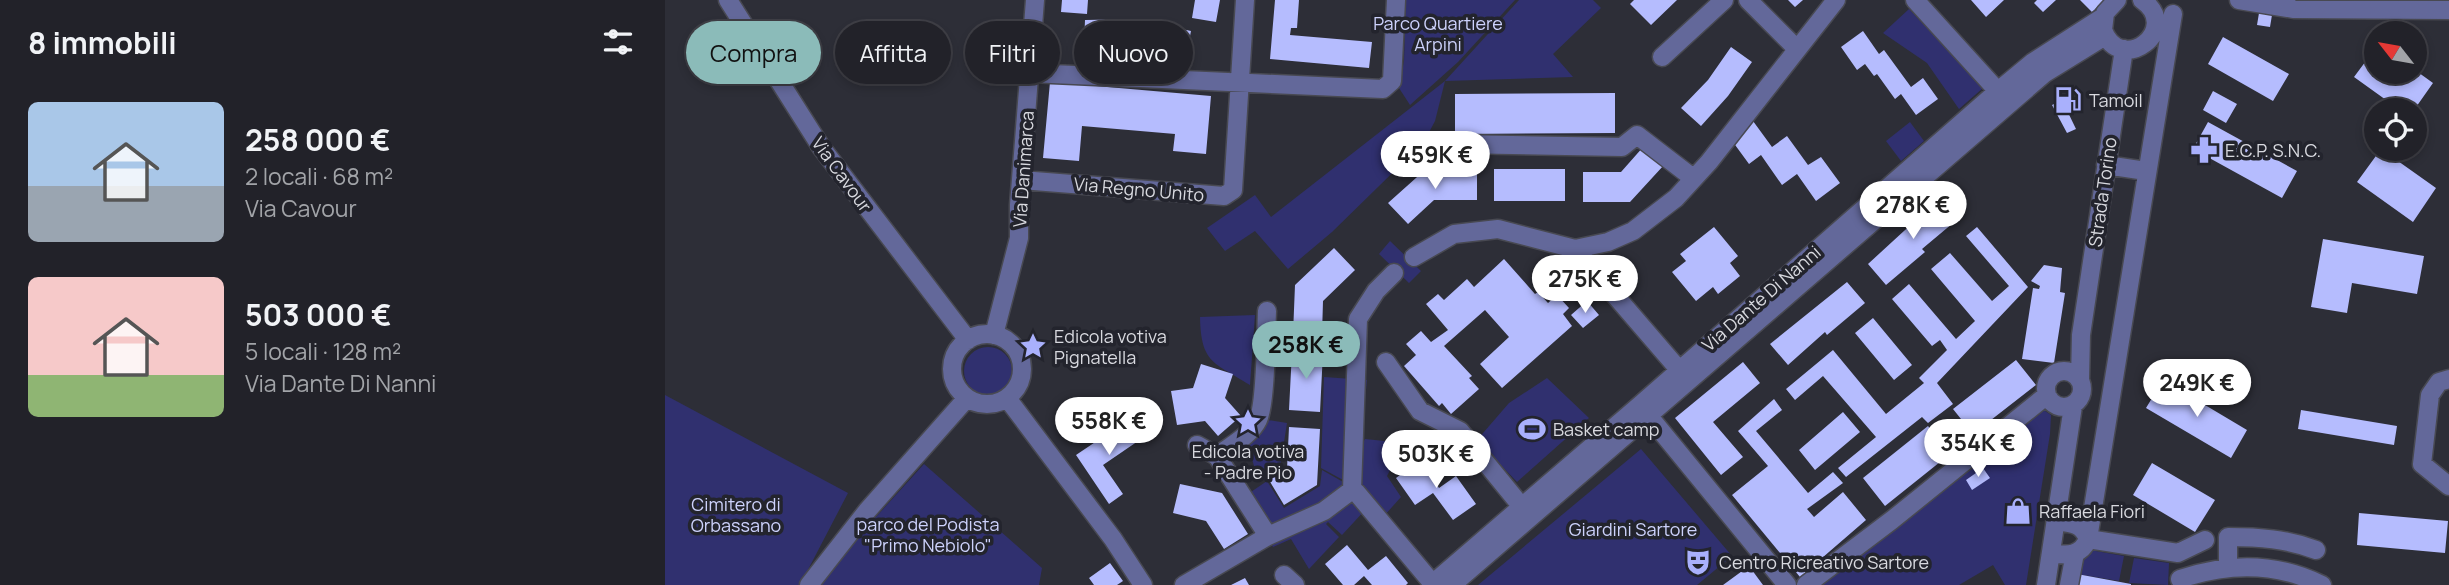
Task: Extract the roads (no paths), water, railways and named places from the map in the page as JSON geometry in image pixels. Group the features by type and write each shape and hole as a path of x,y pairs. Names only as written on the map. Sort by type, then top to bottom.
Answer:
{"street":[{"name":"Via Cavour","path":"728,0 821,147 968,340"},
{"name":"Via Danimarca","path":"1034,21 1035,0"},
{"name":"Via Regno Unito","path":"1021,180 1224,196 1233,190 1245,0"},
{"path":"1060,74 1383,89 1392,81 1396,0"},
{"path":"1661,57 1724,0"},
{"path":"1748,0 1797,49"},
{"path":"1413,257 1454,234 1498,229 1575,248 1608,242 1633,231 1676,198 1709,162 1836,0"},
{"path":"1915,0 2004,97"},
{"name":"Via Dante Di Nanni","path":"1452,585 1684,375 2004,97 2033,62 2103,17 2117,0"},
{"path":"2239,0 2294,9 2449,10"},
{"path":"2103,17 2105,36 2114,45 2124,49 2137,48 2144,45 2154,32 2155,17 2145,1"},
{"path":"2051,553 2075,553 2085,546 2088,539 2173,14"},
{"name":"Via Dante Di Nanni","path":"2004,97 2105,36"},
{"name":"Strada Torino","path":"2080,380 2081,335 2124,49"},
{"name":"Via Danimarca","path":"994,335 1019,238 1029,84"},
{"path":"1455,144 1622,147 1637,135 1693,178"},
{"path":"2106,165 2146,171"},
{"path":"1575,248 1684,375"},
{"path":"1184,585 1268,536 1324,512 1352,490 1358,319 1376,291 1394,273"},
{"path":"1217,456 1250,430 1259,419 1267,311"},
{"path":"994,335 1013,347 1019,357 1020,379 1007,398 987,404 967,398 959,391 953,380 952,369 959,347 976,336 994,335"},
{"name":"Strada Torino","path":"2061,371 2081,335"},
{"path":"1386,362 1420,411 1460,431 1522,507"},
{"path":"1806,585 1892,520 2047,395 2049,380 2061,371 2071,372 2080,380 2082,394 2073,406 2046,585"},
{"path":"2449,379 2439,382 2430,395 2422,464 2449,486"},
{"path":"2047,395 2056,406 2073,406"},
{"path":"809,585 867,512 967,398"},
{"path":"1007,398 1113,539 1143,585"},
{"path":"1645,411 1787,585"},
{"name":"Via Dante Di Nanni","path":"1356,492 1432,584 1522,507 1645,411"},
{"path":"1197,445 1217,456 1268,536"},
{"path":"2056,521 2079,525 2088,539"},
{"path":"2228,567 2228,537 2282,540 2316,550"},
{"path":"2088,539 2178,552 2205,540"},
{"path":"2178,552 2180,582 2228,567 2277,569 2322,585"},
{"path":"2070,585 2075,553"}],"place":[{"name":"Tamoil","path":"2068,100"},
{"name":"E.C.P. S.N.C.","path":"2204,150"},
{"name":"Edicola votiva Pignatella","path":"1033,346"},
{"name":"Edicola votiva - Padre Pio","path":"1248,422"},
{"name":"Basket camp","path":"1532,429"},
{"name":"Raffaela Fiori","path":"2018,511"},
{"name":"Centro Ricreativo Sartore","path":"1698,562"}],"park label":[{"name":"Parco Quartiere Arpini","path":"1438,33"},
{"name":"Cimitero di Orbassano","path":"736,514"},
{"name":"Giardini Sartore","path":"1633,529"},
{"name":"parco del Podista \"Primo Nebiolo\"","path":"928,534"}]}
